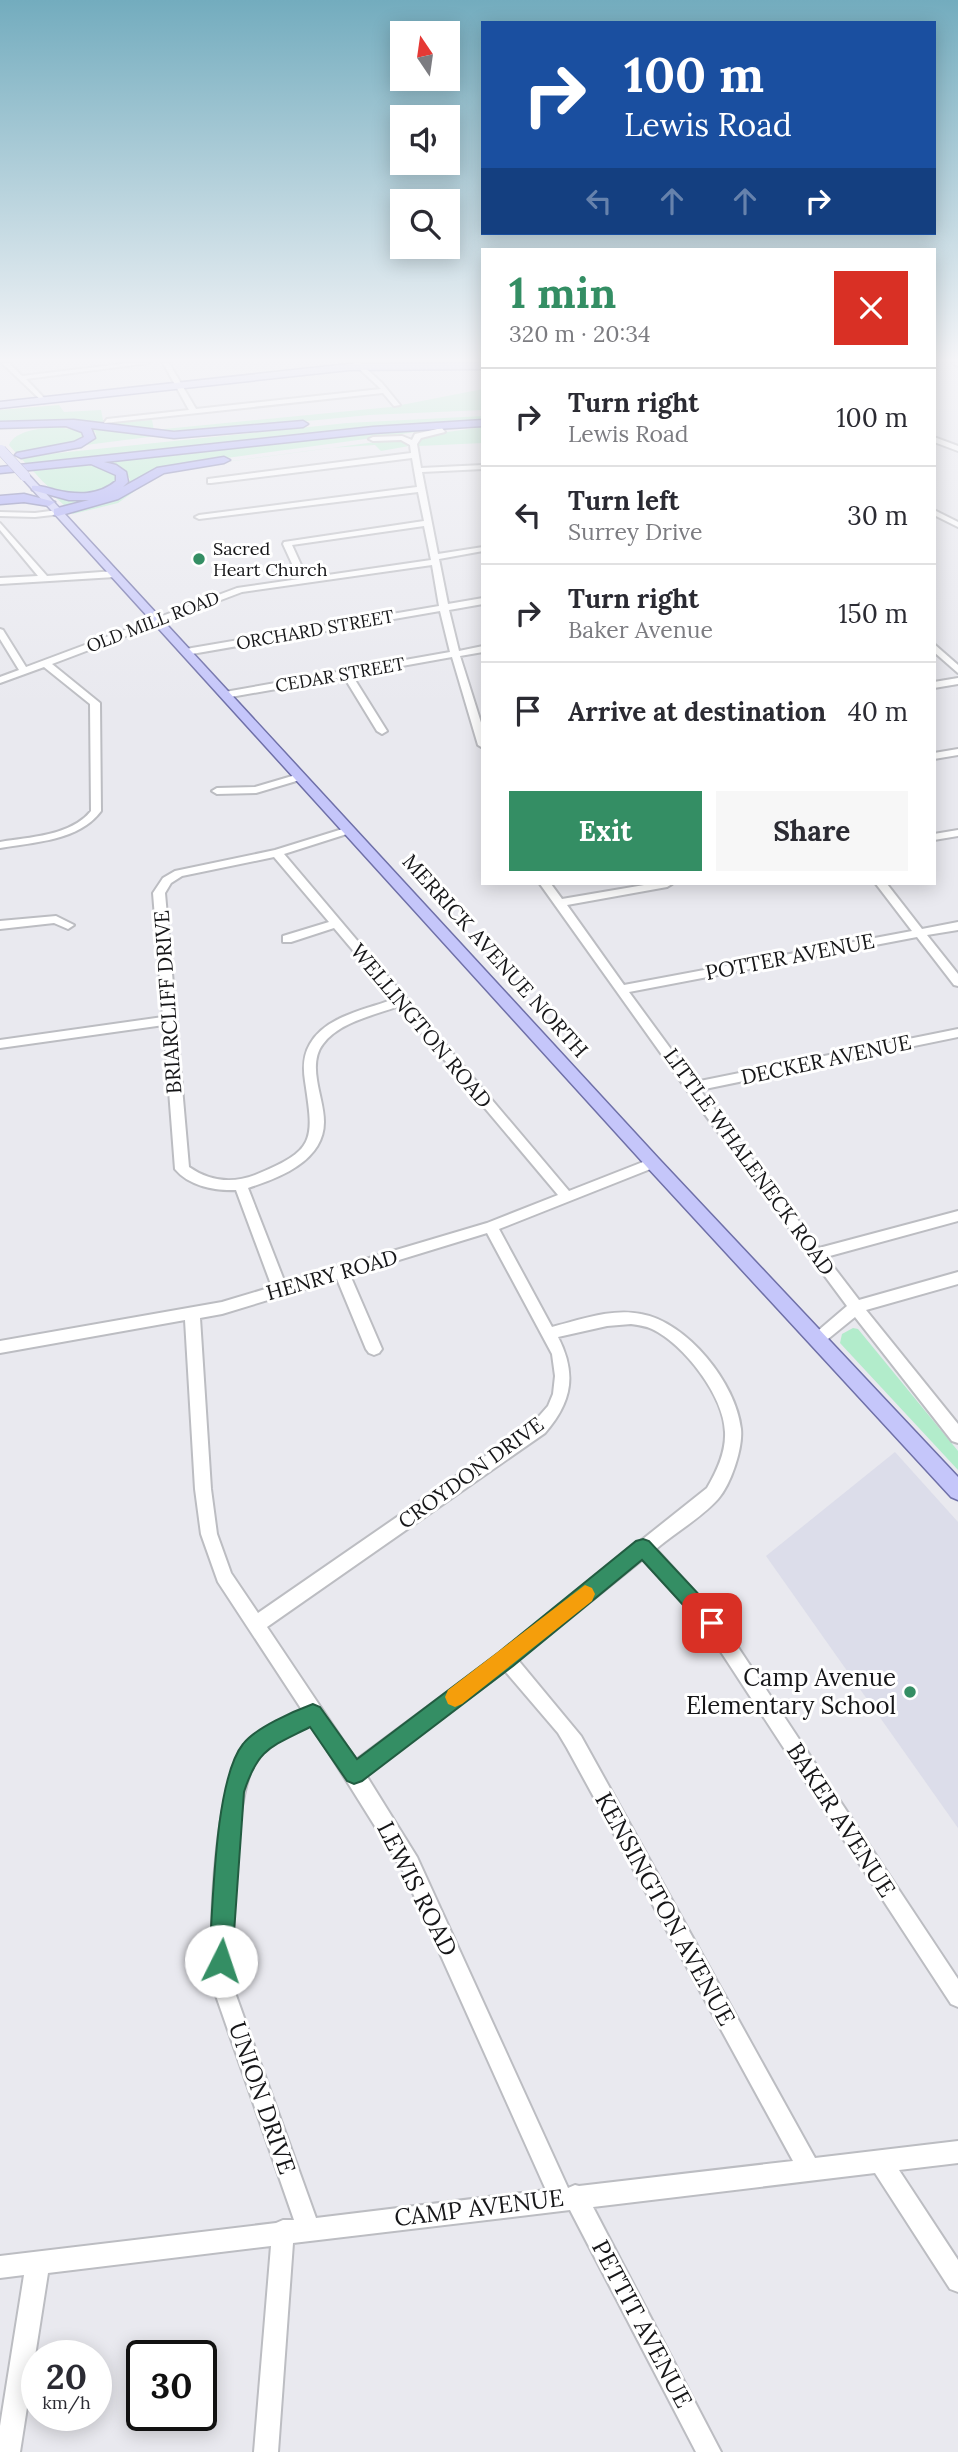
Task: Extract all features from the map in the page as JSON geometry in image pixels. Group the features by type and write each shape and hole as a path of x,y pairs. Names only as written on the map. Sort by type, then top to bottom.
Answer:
{"highway":[{"path":"0,494 14,489 24,477"},
{"path":"36,488 62,496 87,496 115,489 123,477"},
{"path":"0,500 24,498 54,507 114,496 148,477"}],"main road":[{"name":"MERRICK AVENUE NORTH","path":"32,477 36,488 299,777 958,1490"}],"street":[{"path":"211,481 239,477"},
{"path":"419,477 444,608 481,738"},
{"path":"199,517 421,489"},
{"path":"0,514 35,515 54,507"},
{"path":"936,513 958,525"},
{"path":"304,580 290,553 287,544 291,542 428,523"},
{"path":"0,525 44,579"},
{"path":"0,542 13,542"},
{"name":"OLD MILL ROAD","path":"0,680 240,590 481,549"},
{"path":"0,581 115,574"},
{"name":"ORCHARD STREET","path":"187,652 481,601"},
{"path":"0,632 24,671"},
{"name":"CEDAR STREET","path":"225,695 481,649"},
{"path":"936,649 958,670"},
{"path":"0,845 73,829 89,822 96,811 95,703 45,663"},
{"path":"345,673 382,731"},
{"path":"936,685 958,681"},
{"path":"936,756 958,752"},
{"path":"217,791 256,790 299,777"},
{"name":"BRIARCLIFF DRIVE","path":"241,1186 226,1186 207,1181 182,1169 159,893 162,885 180,873 277,853 349,830"},
{"path":"936,837 958,833"},
{"name":"WELLINGTON ROAD","path":"277,853 567,1197"},
{"name":"LITTLE WHALENECK ROAD","path":"547,885 856,1307 958,1436"},
{"path":"560,903 661,885"},
{"path":"882,885 958,982"},
{"path":"0,925 49,919 63,920 68,925"},
{"path":"287,939 335,924"},
{"name":"POTTER AVENUE","path":"622,989 958,926"},
{"path":"280,1290 241,1186 292,1164 314,1140 318,1126 309,1062 319,1039 337,1026 401,1001"},
{"path":"0,1044 169,1020"},
{"name":"DECKER AVENUE","path":"693,1087 958,1033"},
{"name":"HENRY ROAD","path":"0,1347 222,1308 491,1227 653,1163"},
{"path":"817,1254 958,1216"},
{"name":"CROYDON DRIVE","path":"255,1625 548,1419 561,1399 564,1377 559,1354 491,1227"},
{"path":"342,1273 374,1349"},
{"path":"818,1339 856,1307 958,1278"},
{"name":"LEWIS ROAD","path":"192,1313 203,1489 209,1534 224,1577 354,1773 410,1864 568,2197"},
{"path":"354,1773 506,1659 713,1493 724,1474 732,1449 733,1427 727,1408 716,1385 676,1336 643,1320 620,1319 547,1334"},
{"name":"BAKER AVENUE","path":"643,1547 712,1623 958,1997"},
{"name":"KENSINGTON AVENUE","path":"506,1659 574,1742 809,2169"},
{"name":"UNION DRIVE","path":"308,2228 223,1987 221,1961 234,1792 243,1762 252,1748 313,1714"},
{"name":"CAMP AVENUE","path":"0,2267 958,2152"},
{"path":"881,2162 958,2281"},
{"name":"PETTIT AVENUE","path":"568,2197 709,2452"},
{"path":"266,2452 283,2231"},
{"path":"8,2452 38,2262"}],"shaded area":[{"name":"Camp Avenue Elementary School","path":"895,1452 958,1522 958,1828 766,1556"}],"green space":[{"path":"39,477 119,477 120,480 97,493 79,496 53,490"},
{"path":"143,477 119,492 65,506 55,497 106,492 130,479"},
{"path":"155,477 118,503 73,514 71,512 116,500"},
{"path":"853,1328 858,1329 958,1451 958,1470 840,1343 842,1334"}],"slow traffic":[{"path":"455,1697 585,1594"}],"place":[{"name":"Sacred Heart Church","path":"199,559"},
{"name":"Camp Avenue Elementary School","path":"910,1692"}],"route":[{"path":"221,1961 234,1792 243,1762 252,1748 313,1714 354,1773 506,1659 643,1547 712,1623"}]}
